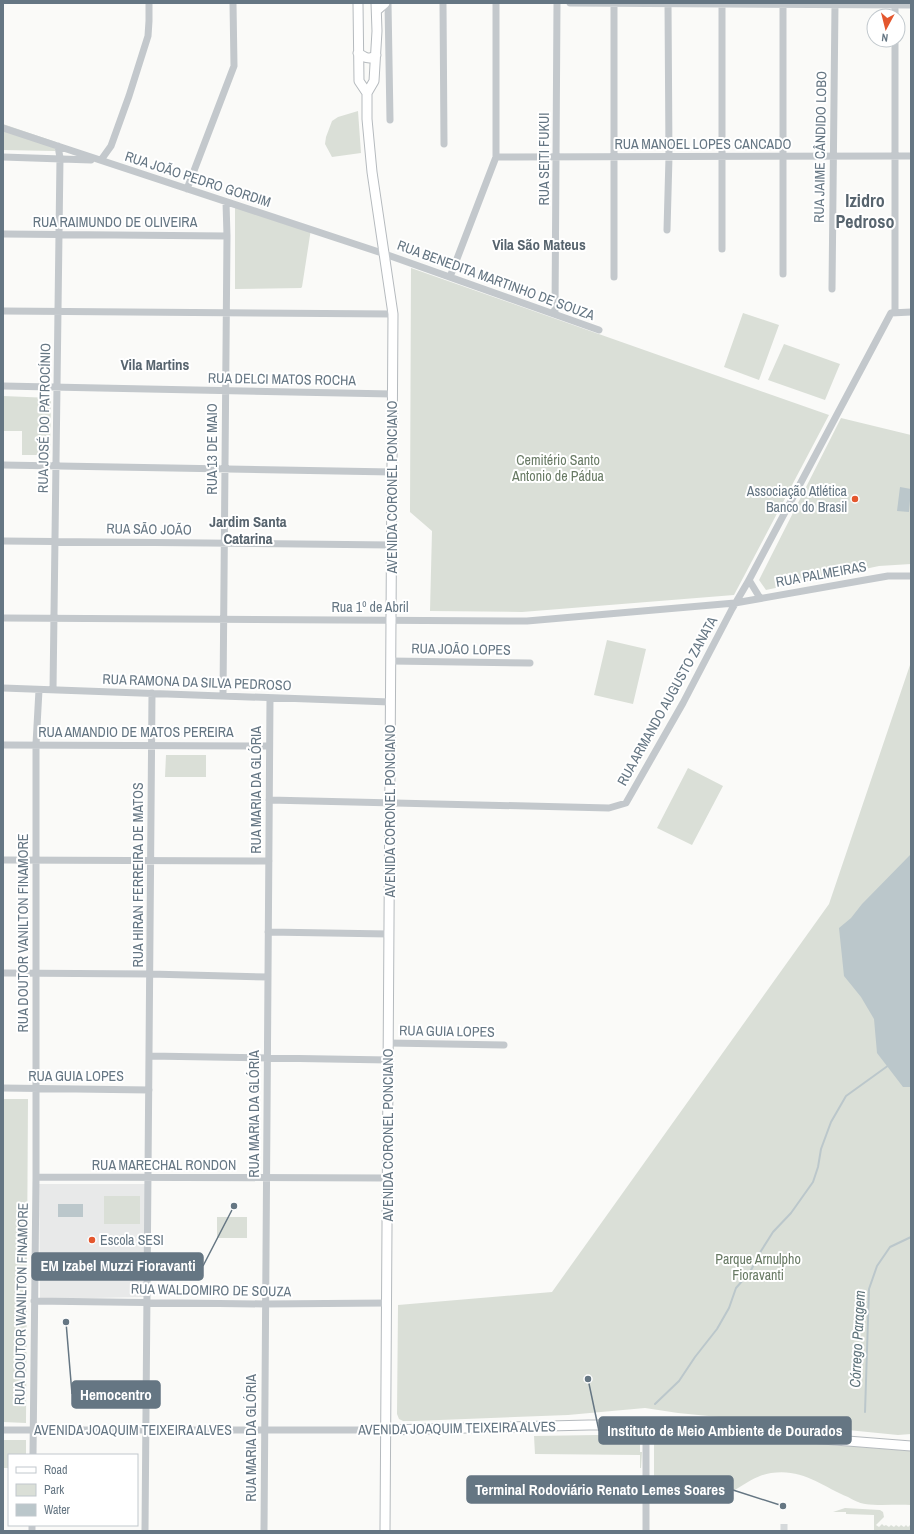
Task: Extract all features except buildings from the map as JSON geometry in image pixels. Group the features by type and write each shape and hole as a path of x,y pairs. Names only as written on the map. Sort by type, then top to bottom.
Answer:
{"main road":[{"name":"AVENIDA CORONEL PONCIANO","path":"358,3 359,81 367,93"},
{"path":"376,6 385,3"},
{"name":"AVENIDA CORONEL PONCIANO","path":"376,6 377,31 374,81 367,93 367,119 372,172 393,314 387,1430 385,1531"},
{"path":"358,53 368,58 376,55"},
{"name":"AVENIDA JOAQUIM TEIXEIRA ALVES","path":"387,1430 646,1425 911,1446"}],"street":[{"path":"3,158 101,160 111,146 117,132 136,76 148,36 149,3"},
{"path":"187,189 234,66 233,3"},
{"path":"388,3 390,120"},
{"path":"443,3 444,144"},
{"path":"450,277 494,160 496,3"},
{"name":"RUA SEITI FUKUI","path":"555,314 557,3"},
{"path":"570,3 911,5"},
{"path":"614,3 614,277"},
{"path":"667,230 669,157 668,3"},
{"path":"722,3 722,248"},
{"path":"783,4 783,274"},
{"name":"RUA JAIME CÂNDIDO LOBO","path":"832,289 835,4"},
{"path":"895,48 895,312 911,312"},
{"name":"RUA JOÃO PEDRO GORDIM","path":"3,128 385,254"},
{"name":"RUA JOSÉ DO PATROCÍNIO","path":"53,690 60,158 58,146"},
{"name":"RUA MANOEL LOPES CANCADO","path":"494,160 557,157 911,156"},
{"name":"RUA 13 DE MAIO","path":"223,696 227,236 226,202"},
{"name":"RUA RAIMUNDO DE OLIVEIRA","path":"3,234 227,236"},
{"name":"RUA BENEDITA MARTINHO DE SOUZA","path":"385,254 599,330"},
{"path":"3,311 393,314"},
{"name":"RUA ARMANDO AUGUSTO ZANATA","path":"269,800 609,808 626,803 681,707 735,603 749,580 891,313 895,312"},
{"name":"RUA DELCI MATOS ROCHA","path":"3,386 392,394"},
{"path":"3,465 392,472"},
{"name":"RUA SÃO JOÃO","path":"3,541 391,545"},
{"name":"RUA PALMEIRAS","path":"735,603 888,576 911,576"},
{"path":"749,580 760,598"},
{"name":"Rua 1º de Abril","path":"3,618 527,621 735,603"},
{"name":"RUA JOÃO LOPES","path":"391,661 530,663"},
{"name":"RUA RAMONA DA SILVA PEDROSO","path":"3,688 390,702"},
{"name":"RUA DOUTOR VANILTON FINAMORE","path":"36,1177 36,744 39,690"},
{"name":"RUA HIRAN FERREIRA DE MATOS","path":"145,1531 152,694"},
{"name":"RUA MARIA DA GLÓRIA","path":"264,1531 270,698"},
{"name":"RUA AMANDIO DE MATOS PEREIRA","path":"3,744 269,746"},
{"path":"3,860 268,861"},
{"path":"268,932 389,934"},
{"path":"3,974 150,974 268,977"},
{"name":"RUA GUIA LOPES","path":"389,1043 504,1045"},
{"path":"149,1056 389,1060"},
{"name":"RUA GUIA LOPES","path":"3,1088 149,1090"},
{"name":"RUA MARECHAL RONDON","path":"36,1177 388,1178"},
{"name":"RUA DOUTOR WANILTON FINAMORE","path":"33,1454 36,1177"},
{"name":"RUA WALDOMIRO DE SOUZA","path":"34,1301 266,1304 387,1303"},
{"path":"646,1425 646,1531"},
{"name":"AVENIDA JOAQUIM TEIXEIRA ALVES","path":"3,1430 387,1430"}],"shaded area":[{"name":"Escola SESI","path":"39,1184 146,1184 145,1297 40,1299"}],"green space":[{"path":"358,111 361,153 332,157 325,144 332,121 338,117"},
{"path":"3,124 56,142 55,151 3,150"},
{"path":"235,207 311,229 301,288 235,289"},
{"name":"Cemitério Santo Antonio de Pádua","path":"411,268 829,415 734,595 522,612 430,611 432,531 410,512"},
{"path":"743,313 779,325 759,380 724,367"},
{"path":"784,344 840,364 825,400 768,380"},
{"path":"3,396 51,398 50,455 22,455 22,431 3,431"},
{"name":"Associação Atlética Banco do Brasil","path":"841,418 911,435 911,564 879,566 766,590 759,580"},
{"path":"607,640 646,649 633,704 594,695"},
{"name":"Parque Arnulpho Fioravanti","path":"911,662 911,1434 898,1435 678,1413 645,1408 568,1415 414,1421 403,1421 399,1419 397,1414 398,1305 552,1292 829,904"},
{"path":"166,755 206,755 206,777 165,777"},
{"path":"688,768 723,786 692,845 657,828"},
{"path":"3,1099 28,1099 26,1423 3,1422"},
{"path":"104,1196 140,1196 140,1224 104,1224"},
{"path":"217,1217 247,1217 247,1238 217,1238"},
{"path":"664,1432 911,1451 911,1505 863,1504 802,1475 782,1472 771,1473 755,1478 726,1495 710,1501 663,1501 654,1496 654,1440"},
{"path":"597,1435 640,1438 640,1452 642,1452 641,1468 640,1455 535,1454 534,1436"},
{"path":"3,1440 26,1440 26,1454 8,1454 8,1468 3,1468"},
{"path":"845,1508 880,1510 883,1512 884,1517 876,1525 879,1527 882,1524 889,1527 891,1525 894,1527 896,1525 899,1527 901,1525 904,1527 906,1525 908,1527 911,1524 911,1531 874,1531 874,1515 833,1512"}],"water":[{"path":"900,487 911,489 909,512 897,511"},
{"path":"911,854 911,1087 903,1087 877,1053 874,1019 861,997 844,976 839,928 851,918 862,904"},
{"path":"58,1204 83,1204 83,1217 58,1217"}],"waterway":[{"path":"655,1404 679,1381 695,1357 717,1329 729,1308 736,1288 750,1272 773,1232 791,1213 813,1182 818,1167 821,1149 831,1122 846,1096 889,1065"},
{"name":"Córrego Paragem","path":"865,1412 869,1289 877,1266 890,1247 911,1237"}],"tunnel":[{"path":"784,1524 784,1531"}],"place":[{"name":"Associação Atlética Banco do Brasil","path":"855,499"},
{"name":"EM Izabel Muzzi Fioravanti","path":"234,1206"},
{"name":"Escola SESI","path":"92,1240"},
{"name":"Hemocentro","path":"66,1322"},
{"name":"Instituto de Meio Ambiente de Dourados","path":"588,1379"},
{"name":"Terminal Rodoviário Renato Lemes Soares","path":"783,1506"}],"district":[{"name":"Izidro Pedroso","path":"865,210"},
{"name":"Vila São Mateus","path":"539,244"},
{"name":"Vila Martins","path":"155,364"},
{"name":"Jardim Santa Catarina","path":"248,530"}]}
